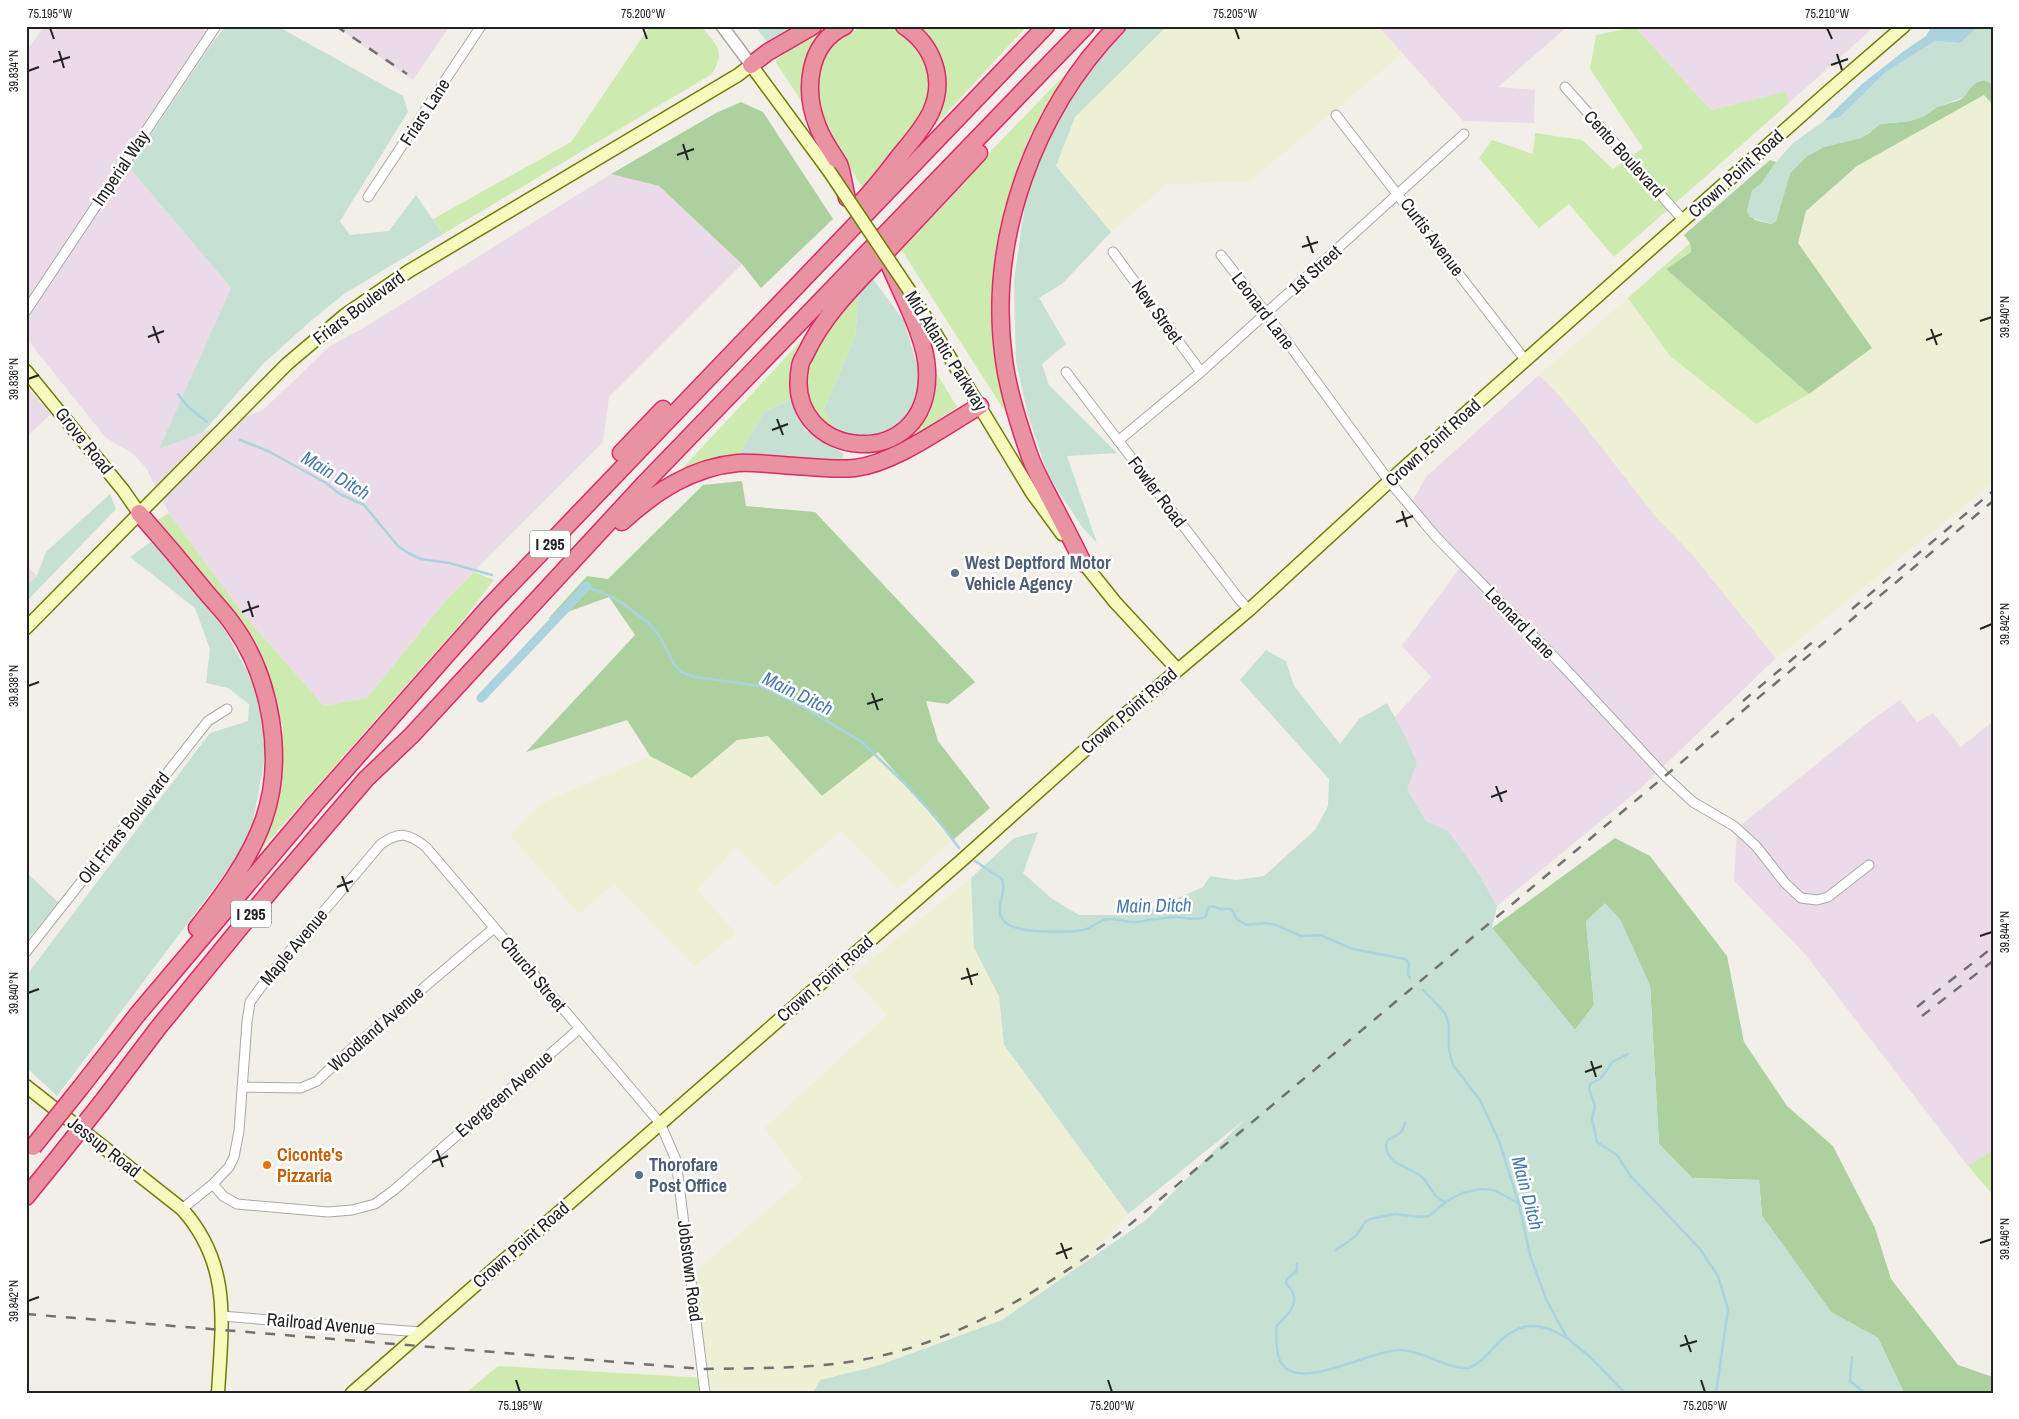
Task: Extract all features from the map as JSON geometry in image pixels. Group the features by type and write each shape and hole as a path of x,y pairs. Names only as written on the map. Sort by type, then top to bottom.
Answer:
{"highway":[{"path":"751,65 768,52 813,26"},
{"path":"845,26 822,44 816,55 810,78 810,104 847,198"},
{"path":"528,566 544,536 871,193 917,134 931,112 938,86 937,73 933,59 926,48 917,36 904,26"},
{"name":"I 295","path":"30,1152 138,1015 315,804 430,673 528,566 1046,26"},
{"name":"I 295","path":"26,1197 158,1028 329,820 366,779 412,735 643,486 1086,26"},
{"path":"886,258 906,293 923,344 927,369 927,392 918,414 901,433 880,444 856,445 836,440 819,428 806,412 799,393 800,366 813,338 840,302 1099,26"},
{"path":"1083,563 1029,453 1018,421 1004,359 1002,283 1008,235 1020,188 1043,130 1071,82 1117,26"},
{"path":"412,735 459,697 613,531 661,490 700,471 740,463 836,469 857,468 891,458 980,406"},
{"path":"138,1015 157,980 214,906 253,843 264,818 272,781 274,739 266,695 253,658 235,627 139,513"}],"main road":[{"name":"Crown Point Road","path":"352,1393 1177,669 1249,610 1389,481 1904,26"},
{"path":"751,65 834,168"},
{"name":"Friars Boulevard","path":"26,628 287,364 345,315 421,264 738,75 751,65"},
{"path":"847,198 886,258"},
{"name":"Mid Atlantic Parkway","path":"906,293 980,406 1032,493 1083,563 1115,602 1177,669"},
{"name":"Grove Road","path":"26,371 119,484 139,513"},
{"name":"Jessup Road","path":"26,1086 182,1209 202,1235 211,1252 219,1283 221,1316 218,1393"}],"street":[{"name":"Imperial Way","path":"26,311 216,26"},
{"name":"Friars Lane","path":"368,197 481,26"},
{"path":"722,26 751,65"},
{"name":"Cento Boulevard","path":"1565,87 1684,221"},
{"name":"Curtis Avenue","path":"1336,115 1526,360"},
{"name":"1st Street","path":"1118,441 1201,372 1464,134"},
{"name":"New Street","path":"1113,252 1201,372"},
{"name":"Leonard Lane","path":"1221,255 1266,313 1389,481 1437,538 1561,664 1665,776 1693,802 1734,826 1756,846 1785,883 1801,898 1817,900 1828,897 1869,865"},
{"name":"Fowler Road","path":"1066,372 1238,599 1249,610"},
{"name":"Old Friars Boulevard","path":"26,952 208,721 227,709"},
{"name":"Church Street","path":"400,834 414,838 426,847 660,1123"},
{"name":"Maple Avenue","path":"182,1209 213,1184 229,1167 236,1152 246,1022 250,1002 272,972 381,844 400,834"},
{"name":"Woodland Avenue","path":"242,1088 301,1088 318,1081 349,1051 494,928"},
{"name":"Evergreen Avenue","path":"213,1184 223,1196 237,1204 328,1212 352,1210 375,1204 394,1190 580,1028"},
{"name":"Jobstown Road","path":"660,1123 676,1160 705,1393"},
{"name":"Railroad Avenue","path":"221,1316 420,1332"}],"shaded area":[{"path":"44,26 199,26 216,38 129,167 231,288 160,448 263,410 330,346 365,327 611,174 659,186 742,264 609,397 603,442 447,599 367,698 324,706 244,615 169,513 146,468 132,453 106,438 26,338 26,52"},
{"path":"335,26 450,26 413,80"},
{"path":"1378,26 1568,26 1498,87 1535,90 1534,123 1463,121"},
{"path":"1613,26 1875,26 1789,103 1784,93 1711,110 1635,27"},
{"path":"1539,375 1581,421 1657,518 1691,553 1776,658 1641,788 1497,906 1479,874 1448,832 1426,821 1407,789 1392,720 1431,677 1402,646 1465,561 1410,505 1427,476"},
{"path":"26,386 51,414 26,437"},
{"path":"26,564 37,576 26,586"},
{"path":"1900,700 1917,722 1933,713 1961,747 1993,721 1993,1150 1968,1166 1805,954 1734,881 1737,828 1873,719"}],"green space":[{"path":"226,26 277,26 403,96 408,112 340,221 350,235 389,231 416,195 443,234 344,294 313,319 264,363 203,432 159,449 231,288 129,167"},
{"path":"650,26 701,26 718,48 718,59 712,74 443,234 433,219 571,142"},
{"path":"755,26 796,26 767,42"},
{"path":"825,26 833,26 820,33 803,67 804,105 775,61"},
{"path":"913,26 1027,26 929,132 939,102 943,75 936,51 927,39"},
{"path":"1127,26 1167,26 1075,117 1056,166 1111,232 1063,283 1039,298 1066,344 1042,364 1049,385 1117,453 1067,456 1097,543 1082,527 1048,475 1028,415 1016,362 1014,279 1027,192 1050,129 1091,65"},
{"path":"1167,26 1378,26 1402,54 1249,182 1167,184 1111,232 1056,166 1075,117"},
{"path":"1979,26 1993,26 1993,84 1984,80 1977,82 1964,97 1937,107 1924,116 1910,121 1880,124 1862,138 1824,147 1807,156 1790,173 1776,221 1771,224 1750,217 1747,211 1752,191 1762,183 1776,162 1793,143 1824,121 1840,117 1886,72 1935,41 1960,43"},
{"path":"862,27 895,27 919,50 933,80 920,119 909,140 863,188 831,140 815,104 818,67 831,43"},
{"path":"1635,27 1711,110 1785,92 1789,103 1614,257 1569,204 1539,228 1479,158 1492,140 1533,154 1535,133 1582,140 1613,169 1643,148 1590,69 1596,35"},
{"path":"1075,64 1036,126 1007,204 993,267 993,340 1013,424 899,246"},
{"path":"1984,80 1993,84 1993,105 1984,95 1857,166 1806,211 1798,243 1872,348 1809,394 1666,269 1691,252 1690,243 1684,235 1770,160 1776,162 1762,183 1752,191 1747,211 1755,220 1771,224 1776,221 1790,173 1807,156 1824,147 1868,134 1880,124 1910,121 1924,116 1937,107 1960,100 1972,85"},
{"path":"1984,95 1993,105 1993,483 1776,658 1691,553 1657,518 1581,421 1539,375 1628,298 1670,356 1809,394 1871,348 1798,243 1806,211 1857,166"},
{"path":"741,102 763,112 833,219 761,288 742,264 659,186 611,174 716,113"},
{"path":"1690,243 1691,252 1666,269 1809,394 1756,424 1670,356 1628,298"},
{"path":"873,279 904,321 919,372 917,405 890,434 866,439 839,436 824,409 855,338 859,292"},
{"path":"859,292 855,338 824,409 839,436 817,422 806,393 807,369 816,343"},
{"path":"801,341 793,399 764,412 739,455 677,474"},
{"path":"936,372 957,407 901,445 930,413"},
{"path":"793,399 805,430 844,454 840,462 739,455 764,412"},
{"path":"742,481 746,506 815,512 975,682 948,704 926,701 938,741 990,808 953,840 878,752 822,796 768,736 737,740 692,778 650,756 627,720 526,752 635,635 609,597 548,619 587,576 608,579 703,485"},
{"path":"110,494 116,509 26,602 26,586 37,576 46,552"},
{"path":"169,513 244,615 324,706 367,698 447,599 474,572 494,580 461,623 257,854 277,803 283,727 249,635 156,521"},
{"path":"152,541 225,630 257,690 266,753 249,842 57,1096 26,1067 26,976 210,733 248,721 249,704 228,688 206,683 210,649 195,608 130,557"},
{"path":"1266,650 1286,661 1294,686 1340,744 1359,719 1387,703 1417,763 1407,789 1426,821 1448,831 1479,874 1497,906 1492,928 1575,1030 1594,1005 1586,921 1605,903 1620,919 1650,985 1659,1144 1692,1178 1759,1180 1762,1216 1831,1312 1878,1338 1904,1393 813,1393 820,1380 877,1366 1002,1320 1146,1220 1244,1120 1128,1214 1004,1045 999,996 974,948 971,878 1014,838 1038,832 1023,873 1051,898 1079,915 1139,915 1203,887 1210,876 1236,880 1264,876 1315,830 1328,806 1329,779 1240,680"},
{"path":"768,736 822,796 878,751 953,840 898,889 841,831 775,887 736,847 697,890 736,933 695,967 614,884 579,914 510,835 540,804 650,756 692,778 737,740"},
{"path":"1615,838 1650,856 1727,956 1744,1042 1787,1106 1833,1146 1875,1228 1891,1279 1958,1365 1993,1377 1993,1393 1904,1393 1878,1338 1831,1312 1762,1216 1759,1180 1692,1178 1659,1144 1650,985 1586,921 1594,1005 1575,1030 1492,928"},
{"path":"26,872 59,903 26,941"},
{"path":"971,878 974,948 999,996 1004,1045 1128,1214 1085,1263 1002,1320 877,1366 882,1393 709,1393 703,1362 695,1272 803,1179 764,1128 887,1015 851,976"},
{"path":"1993,1150 1993,1195 1968,1166"},
{"path":"498,1366 706,1378 709,1393 466,1393"}],"water":[{"path":"1932,26 1979,26 1960,43 1935,41 1886,72 1840,117 1824,121 1862,84 1926,36"}],"waterway":[{"name":"Main Ditch","path":"178,394 187,406 207,422"},
{"name":"Main Ditch","path":"240,440 268,451 326,483 340,494 364,505 398,546 410,554 421,559 449,563 492,575"},
{"name":"Main Ditch","path":"580,585 606,594 646,621 659,635 674,664 681,672 695,677 760,686 800,705 862,742 935,816 959,848"},
{"path":"481,698 587,586"},
{"name":"Main Ditch","path":"975,861 1002,879 1001,917 1011,926 1020,929 1032,931 1080,930 1087,929 1108,919 1134,922 1174,917 1199,919 1206,916 1208,908 1212,906 1221,909 1231,909 1237,919 1246,925 1266,923 1276,925 1301,936 1320,935 1353,949 1405,959 1409,963 1408,974 1410,978"},
{"name":"Main Ditch","path":"1423,990 1445,1013 1449,1025 1449,1050 1453,1065 1480,1100 1499,1141 1519,1204 1530,1255 1546,1299 1567,1338 1589,1356 1625,1393"},
{"path":"1628,1054 1612,1062 1601,1078 1590,1084 1589,1089 1595,1106 1592,1119 1597,1142 1617,1155 1630,1175 1700,1249 1718,1276 1728,1309 1716,1393"},
{"path":"1405,1123 1401,1132 1386,1142 1387,1152 1400,1165 1422,1177 1434,1194 1445,1202"},
{"path":"1336,1250 1356,1236 1365,1222 1370,1219 1395,1214 1429,1216 1447,1201 1462,1193 1481,1189 1494,1190 1518,1203"},
{"path":"1297,1264 1297,1271 1287,1279 1286,1283 1293,1293 1294,1303 1276,1327 1278,1356 1282,1364 1291,1371 1304,1373 1320,1372 1387,1351 1399,1350 1417,1353 1451,1366 1469,1368 1482,1360 1510,1333 1527,1326 1545,1328 1565,1337"},
{"path":"1852,1357 1850,1381 1865,1393"}],"railway":[{"path":"336,26 407,74"},
{"path":"1852,609 1993,491"},
{"path":"26,1314 702,1369 790,1367 842,1363 881,1356 955,1332 990,1316 1024,1297 1057,1277 1121,1232 1993,501"},
{"path":"1743,701 1815,640"},
{"path":"1917,1007 1993,947"},
{"path":"1922,1016 1993,961"}],"place":[{"name":"West Deptford Motor Vehicle Agency","path":"955,573"},
{"name":"Ciconte's Pizzaria","path":"267,1165"},
{"name":"Thorofare Post Office","path":"639,1175"}]}
